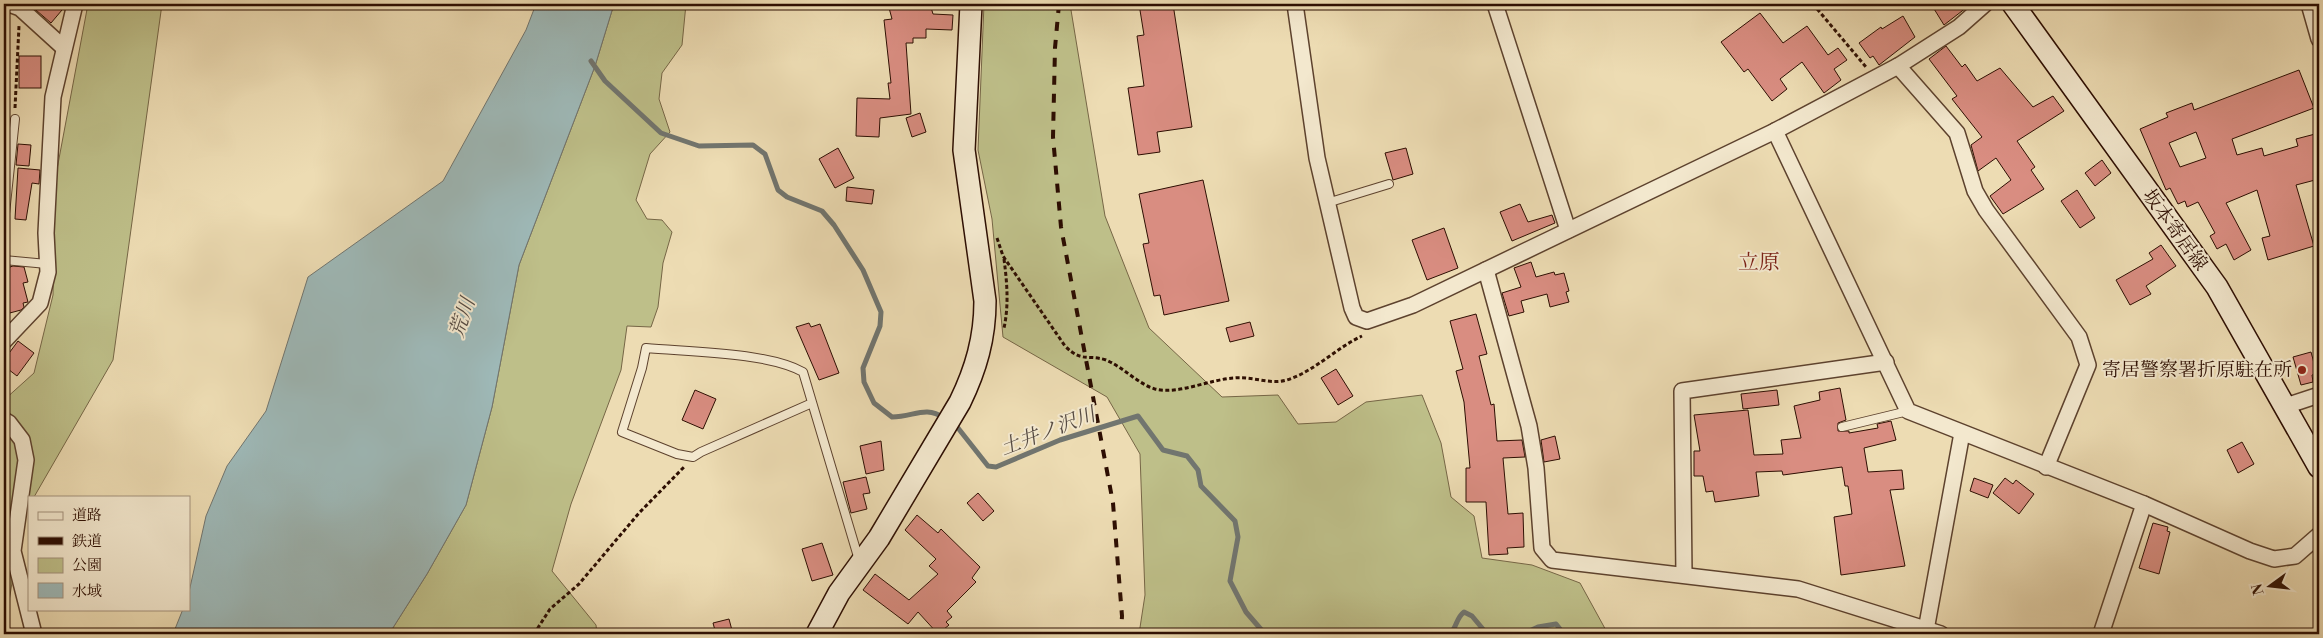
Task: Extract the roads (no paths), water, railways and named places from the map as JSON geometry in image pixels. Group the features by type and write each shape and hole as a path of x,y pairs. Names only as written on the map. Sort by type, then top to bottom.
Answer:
{"street":[{"path":"4,341 40,303 48,272 46,233 53,97 75,4"},
{"path":"816,634 860,562 878,538 960,402 972,379 981,349 985,325 983,276 964,150 971,4"},
{"path":"1295,4 1317,158 1327,203 1356,317 1367,321 1413,304 1486,270 1775,130 1898,66 1959,27 1985,4"},
{"path":"1495,4 1568,230"},
{"name":"坂本寄居線","path":"2013,4 2216,288 2286,406 2319,467"},
{"path":"2309,4 2319,39"},
{"path":"14,6 64,48"},
{"path":"1898,66 1956,133 1964,151 1975,191 1986,210 2079,337 2088,366 2046,467"},
{"path":"1775,130 1908,411 2046,467 2144,504 2274,559 2295,556 2319,535"},
{"path":"1486,270 1529,426 1536,468 1542,548 1552,560 1798,590 1941,634"},
{"path":"1684,575 1682,390 1886,362"},
{"path":"2286,406 2319,394"},
{"path":"4,420 9,423 22,440 26,460 13,550 34,634"},
{"path":"1926,630 1962,433"},
{"path":"2101,634 2144,504"}],"lane":[{"path":"4,222 15,119"},
{"path":"1327,203 1389,184"},
{"path":"4,260 47,264"},
{"path":"812,403 701,452 693,458 677,454 622,432 642,368 646,348 757,358 793,366 804,372 860,562"},
{"path":"1842,427 1908,411"}],"water":[{"name":"荒川","path":"536,4 614,4 595,66 519,265 492,407 466,505 427,574 389,634 173,634 183,610 190,610 190,588 206,516 227,466 266,411 308,277 443,181 526,30"}],"waterway":[{"name":"土井ノ沢川","path":"591,61 605,81 661,133 699,146 753,145 765,154 778,190 787,197 822,211 834,225 863,270 881,312 880,326 863,368 864,382 874,403 892,417 931,412 944,418"},
{"name":"土井ノ沢川","path":"953,424 988,466 996,467 1060,440 1138,416 1163,450 1187,456 1198,470 1201,486 1235,521 1238,537 1230,581 1246,612 1265,634"},
{"name":"土井ノ沢川","path":"1450,634 1459,617 1464,612 1472,616 1487,634"},
{"name":"土井ノ沢川","path":"1523,634 1538,627 1556,624 1564,634"}],"railway":[{"path":"1059,4 1055,48 1053,137 1061,227 1113,503 1122,616 1121,634"}],"place":[{"name":"寄居警察署折原駐在所","path":"2302,370"}],"district":[{"name":"立原","path":"1759,263"}]}
